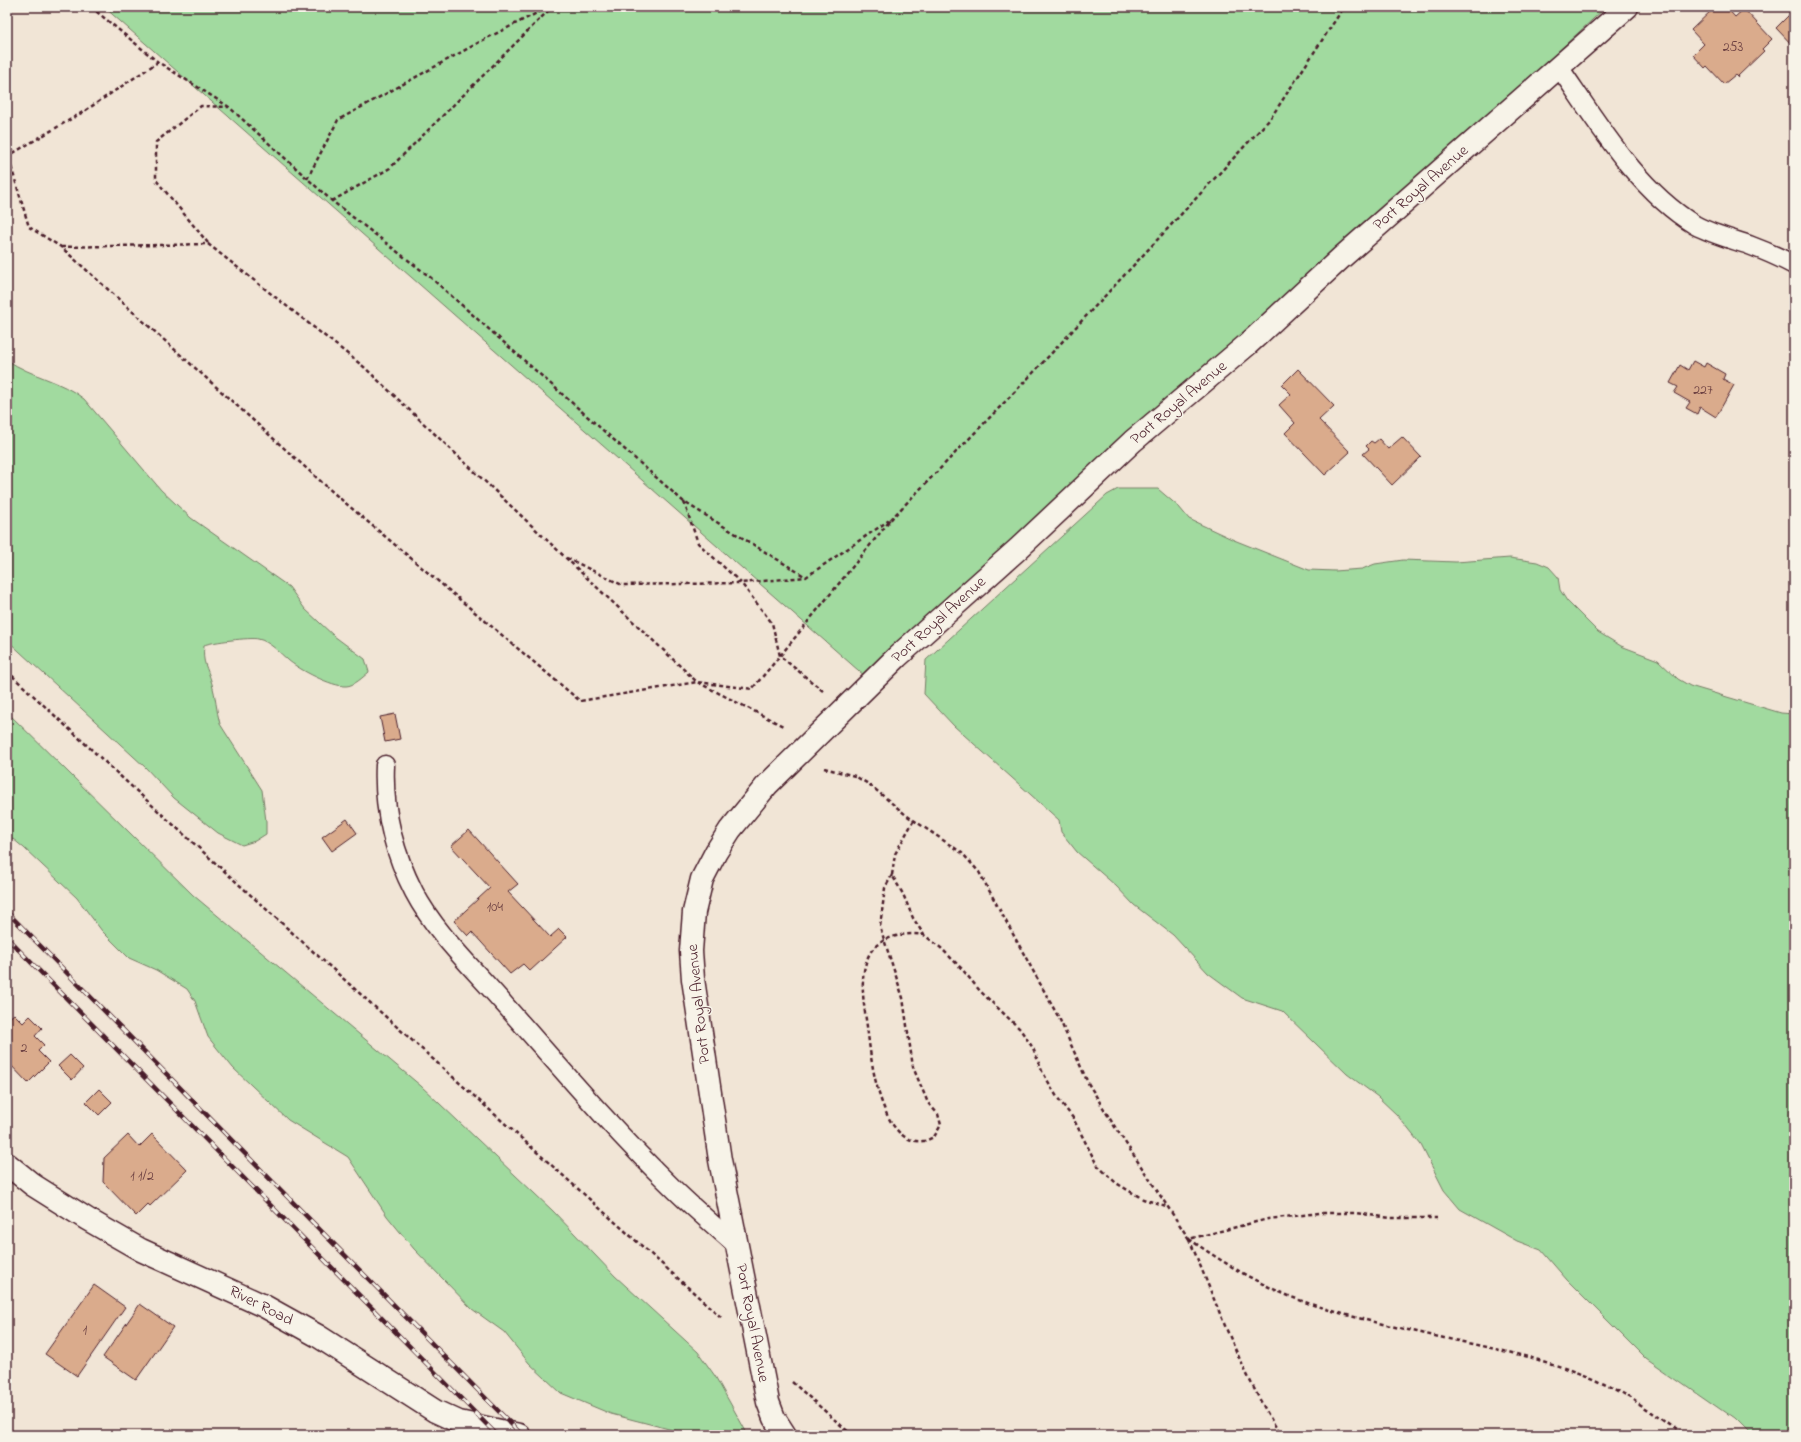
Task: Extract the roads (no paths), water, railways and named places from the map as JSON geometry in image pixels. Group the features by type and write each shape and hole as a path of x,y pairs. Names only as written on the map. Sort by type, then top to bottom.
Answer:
{"street":[{"name":"Port Royal Avenue","path":"786,1435 774,1418 768,1402 712,1116 693,979 691,951 697,894 707,866 730,830 767,785 845,710 897,657 1018,550 1133,441 1248,344 1340,258 1627,7"},
{"name":"River Road","path":"7,1164 33,1185 87,1219 141,1250 264,1306 357,1360 434,1411 459,1422 519,1435"}],"lane":[{"path":"1559,67 1629,164 1659,199 1696,225 1722,237 1774,255 1794,265"},
{"path":"386,765 384,786 389,822 402,867 415,894 436,926 583,1094 671,1186 737,1246"}],"railway":[{"path":"7,912 522,1435"},
{"path":"7,938 497,1435"}]}
